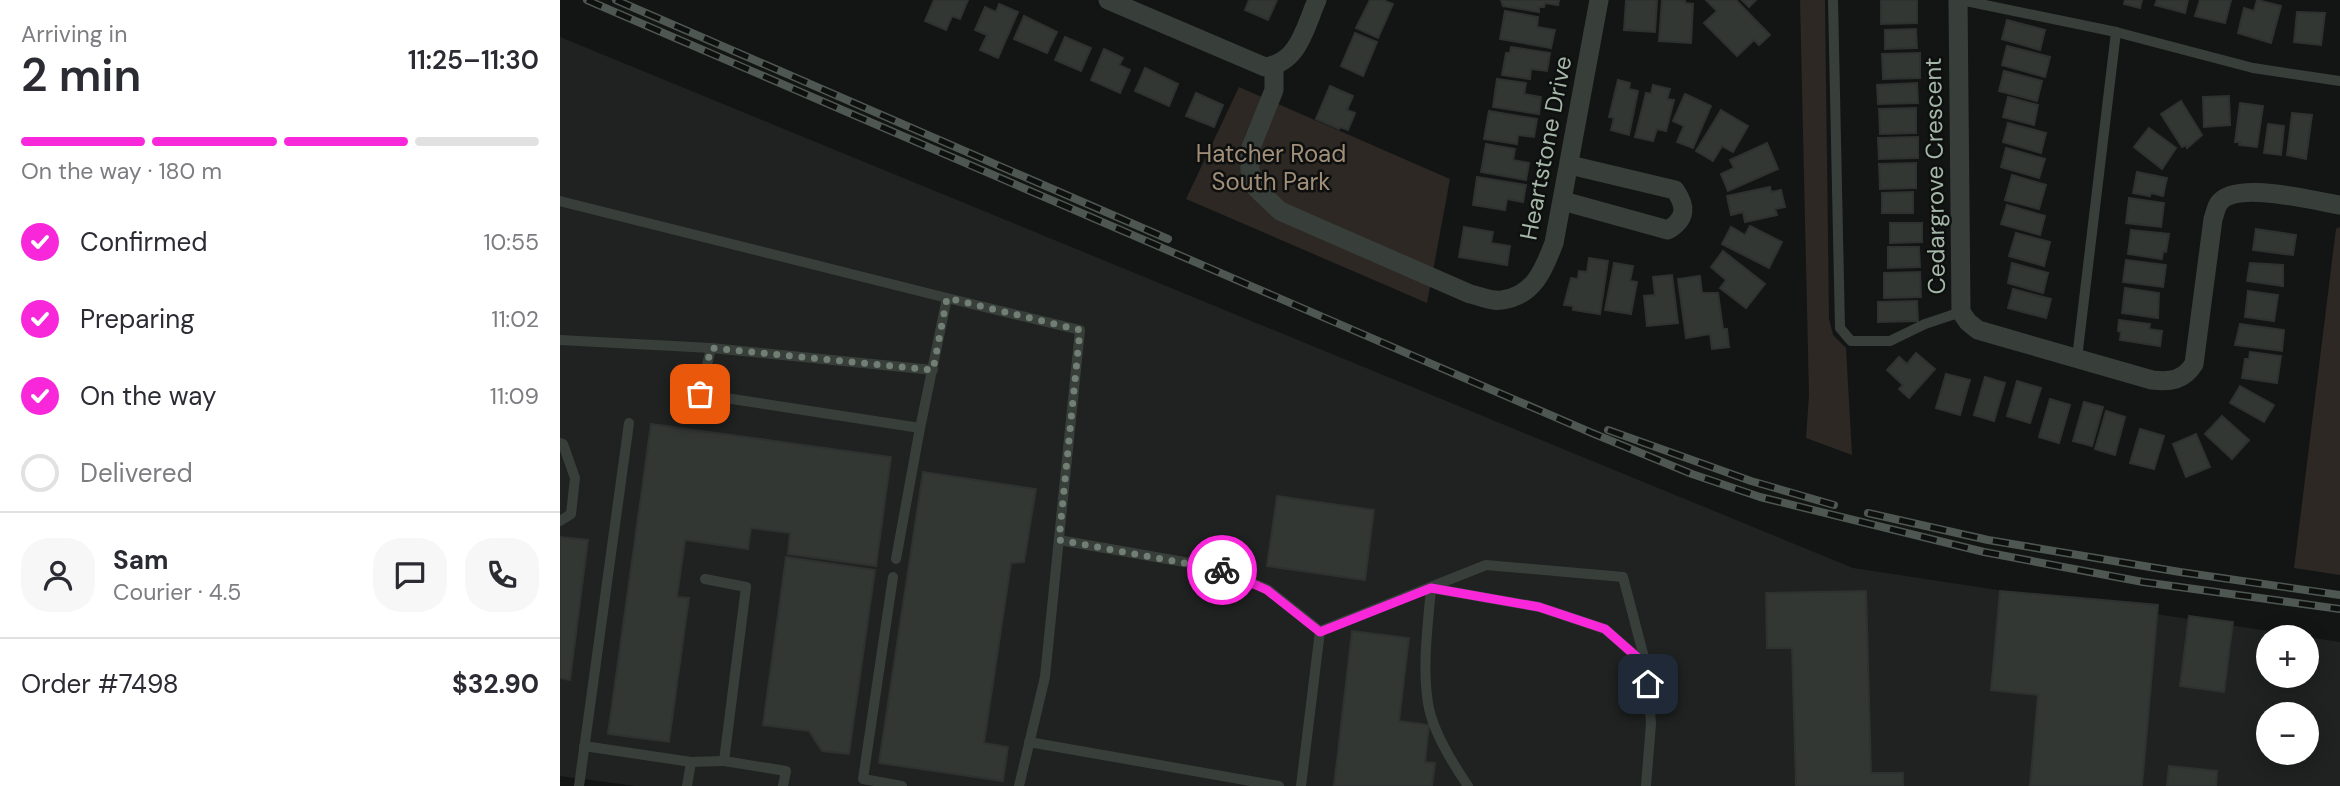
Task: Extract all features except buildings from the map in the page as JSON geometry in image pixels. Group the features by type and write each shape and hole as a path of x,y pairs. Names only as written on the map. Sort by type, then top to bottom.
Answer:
{"street":[{"path":"1108,0 1265,67 1286,61 1295,51 1317,0"},
{"name":"Heartstone Drive","path":"1274,66 1274,90 1250,150 1250,170 1257,188 1280,211 1470,294 1500,301 1516,297 1531,288 1543,271 1554,243 1599,0"},
{"name":"Cedargrove Crescent","path":"1959,0 1961,312 1978,330 2151,380 2171,382 2190,371 2194,364 2213,219 2218,204 2230,194 2248,191 2340,205"},
{"path":"1563,201 1668,229 1678,224 1683,213 1682,200 1675,190 1570,165"}],"lane":[{"path":"1833,0 1840,328 1851,341 1890,341 1925,324 1961,312"},
{"path":"1959,0 2116,32 2253,68 2340,81"},
{"path":"2077,358 2116,32"},
{"path":"560,201 1080,330 1045,677 1019,786"},
{"path":"896,559 947,298"},
{"path":"560,340 711,348 933,370"},
{"path":"711,348 700,394 920,428"},
{"path":"579,786 629,423"},
{"path":"560,443 564,444 575,478 571,514 560,521"},
{"path":"1059,540 1218,568 1267,590 1320,632"},
{"path":"1320,632 1486,565 1623,577 1646,665 1651,723 1646,786"},
{"path":"893,577 863,779 902,786"},
{"path":"705,579 746,587 724,761"},
{"path":"1431,588 1539,607 1605,629 1646,665"},
{"path":"1431,588 1426,642 1428,704 1448,756 1468,786"},
{"path":"1301,786 1320,632"},
{"path":"1029,742 1279,786"},
{"path":"584,746 691,762 724,761 786,771 783,786"},
{"path":"687,786 691,762"}],"shaded area":[{"path":"560,37 1853,568 2256,629 2256,688 2319,688 2319,639 2340,642 2340,786 636,786 560,776"}],"green space":[{"path":"1800,0 1825,0 1829,319 1833,335 1846,348 1852,455 1806,438 1809,395"},
{"name":"Hatcher Road South Park","path":"1239,87 1450,179 1427,303 1186,199"},
{"path":"2340,227 2340,575 2294,568 2336,229"}],"railway":[{"path":"587,0 1692,474 1760,497 1984,552 2143,582 2340,609"},
{"path":"616,0 1168,239"},
{"path":"1608,430 1751,481 1834,505"},
{"path":"1868,513 1988,540 2340,595"}],"way so far":[{"path":"700,394 711,348 933,370 947,298 1080,330 1059,540 1222,570"}],"route":[{"path":"1222,570 1267,590 1320,632 1431,588 1539,607 1605,629 1646,665 1648,684"}]}
